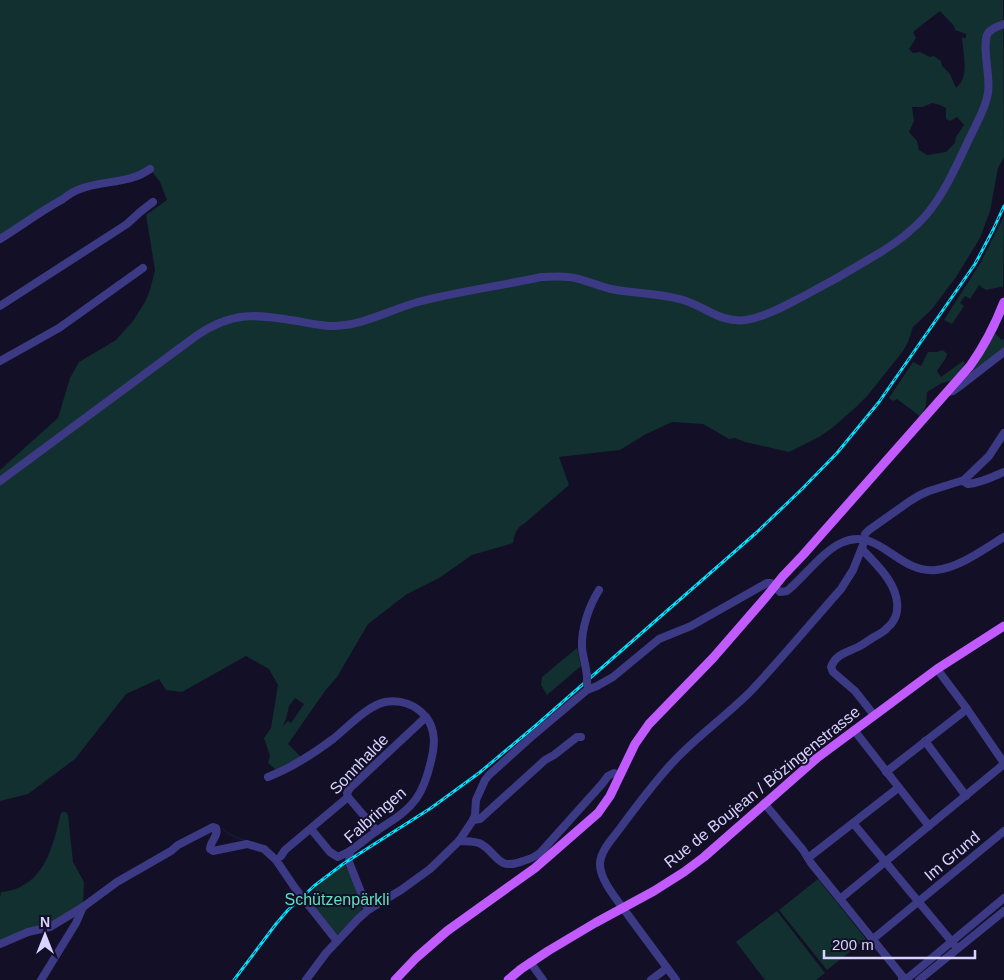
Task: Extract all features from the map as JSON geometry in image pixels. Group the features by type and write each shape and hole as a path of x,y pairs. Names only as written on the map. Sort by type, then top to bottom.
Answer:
{"main road":[{"path":"395,980 416,958 447,931 530,872 598,813 606,802 635,744 649,724 713,658 970,366 986,343 1004,302"},
{"name":"Rue de Boujean / Bözingenstrasse","path":"508,980 530,962 569,938 668,883 704,857 807,766 854,730 937,669 1004,626"}],"street":[{"path":"1,480 206,328 234,318 257,316 330,326 352,324 418,302 541,277 570,277 610,289 670,296 687,301 728,320 756,318 781,307 843,276 899,241 928,213 940,196 986,102 989,81 986,51 987,36 992,29 1004,24"},
{"path":"0,239 49,206 77,190 91,185 129,180 150,169"},
{"path":"0,306 127,224 153,202"},
{"path":"0,361 60,328 143,268"},
{"path":"947,392 953,391 1004,352"},
{"path":"676,980 622,908 602,875 600,862 605,850 657,778 676,758 750,692 841,589 853,570 862,549 865,534 915,498 929,491 963,481 989,456 1004,433"},
{"path":"963,481 968,484 981,482 1004,472"},
{"path":"587,681 597,686 612,677 664,636 691,626 767,583 771,583 780,592 787,591 823,556 848,540 864,540 879,545 909,566 930,571 945,569 958,564 1004,537"},
{"path":"862,549 888,578 894,590 898,611 887,629 860,646 841,654 831,667 833,672 860,697 874,715"},
{"path":"587,681 582,637 592,602 599,590"},
{"path":"840,899 1004,764 937,669"},
{"path":"306,980 337,941 368,910 422,875 459,841 473,820 476,800 489,775 530,738 587,681"},
{"path":"268,777 292,766 318,750 378,704 392,701 404,702 417,708 426,717"},
{"path":"886,772 966,709"},
{"name":"Sonnhalde","path":"281,856 285,850 348,797 347,793 350,788 426,717"},
{"name":"Falbringen","path":"368,910 348,862 350,851 407,809 423,786 430,764 434,740 432,729 426,717"},
{"path":"854,730 929,826"},
{"path":"473,820 480,819 545,760 580,736"},
{"path":"925,741 966,796"},
{"path":"459,841 477,843 499,860 508,864 520,863 541,852 608,776 614,773 620,775"},
{"path":"808,858 898,788"},
{"path":"348,797 377,831"},
{"path":"764,803 902,975 902,980 1003,904"},
{"name":"Im Grund","path":"853,823 957,948"},
{"path":"0,944 28,932 50,926 82,907 117,882 178,845 213,827 218,830 210,845 211,850 217,851 247,844 264,849 276,860 337,941"},
{"path":"311,829 330,852 348,862"},
{"name":"Im Grund","path":"873,939 1004,831"},
{"path":"338,857 350,851"},
{"path":"919,980 957,948 1003,904"},
{"path":"41,980 76,923 82,907"},
{"path":"530,962 543,980"},
{"path":"923,965 936,980"},
{"path":"651,980 667,968"}],"green space":[{"path":"0,0 1003,0 1004,157 998,168 990,211 980,238 956,277 932,309 913,327 903,351 868,395 832,428 819,437 789,452 735,438 729,439 703,424 672,422 646,434 620,450 559,457 569,485 518,529 513,543 472,555 439,578 407,594 368,624 337,677 288,744 301,757 276,770 268,763 270,756 264,738 271,728 278,685 269,669 246,656 182,692 166,690 159,679 126,694 75,759 28,794 0,801 0,470 58,418 70,378 79,362 116,340 133,321 145,302 155,270 146,215 167,200 160,182 150,169 91,185 0,239","holes":["940,11 954,26 955,30 966,34 966,38 962,38 963,78 956,88 950,74 942,66 941,61 934,56 930,57 920,52 913,53 909,49 916,38 913,32","932,103 940,105 946,108 946,119 950,121 957,117 964,125 956,137 955,143 946,152 927,155 919,150 917,141 909,132 914,121 912,107 923,107","295,698 304,704 291,723 288,721 283,726 289,706"]},
{"path":"1004,216 1003,287 986,290 979,285 970,299 965,296 960,303 964,306 952,324 944,320 981,262"},
{"path":"995,333 1002,340 1004,339 1004,349 968,378"},
{"path":"943,350 947,354 937,371 941,377 963,361 965,363 954,380 942,383 927,392 926,405 921,417 897,399 893,401 889,398 913,362 921,366 928,352"},
{"path":"577,648 581,666 547,695 541,685 542,677"},
{"path":"66,812 68,815 73,862 84,882 83,907 50,927 0,944 1,892 18,888 37,874 48,855 61,813"},
{"name":"Schützenpärkli","path":"345,865 363,900 361,911 337,935 307,899 319,884"},
{"path":"818,879 866,939 827,970 779,910"},
{"path":"777,911 825,973 816,980 765,980 736,942"}],"waterway":[{"path":"223,829 231,835 247,841"}],"railway":[{"path":"234,980 276,924 314,886 343,864 431,808 479,773 756,533 802,489 837,453 879,402 975,264 1004,206"}]}
